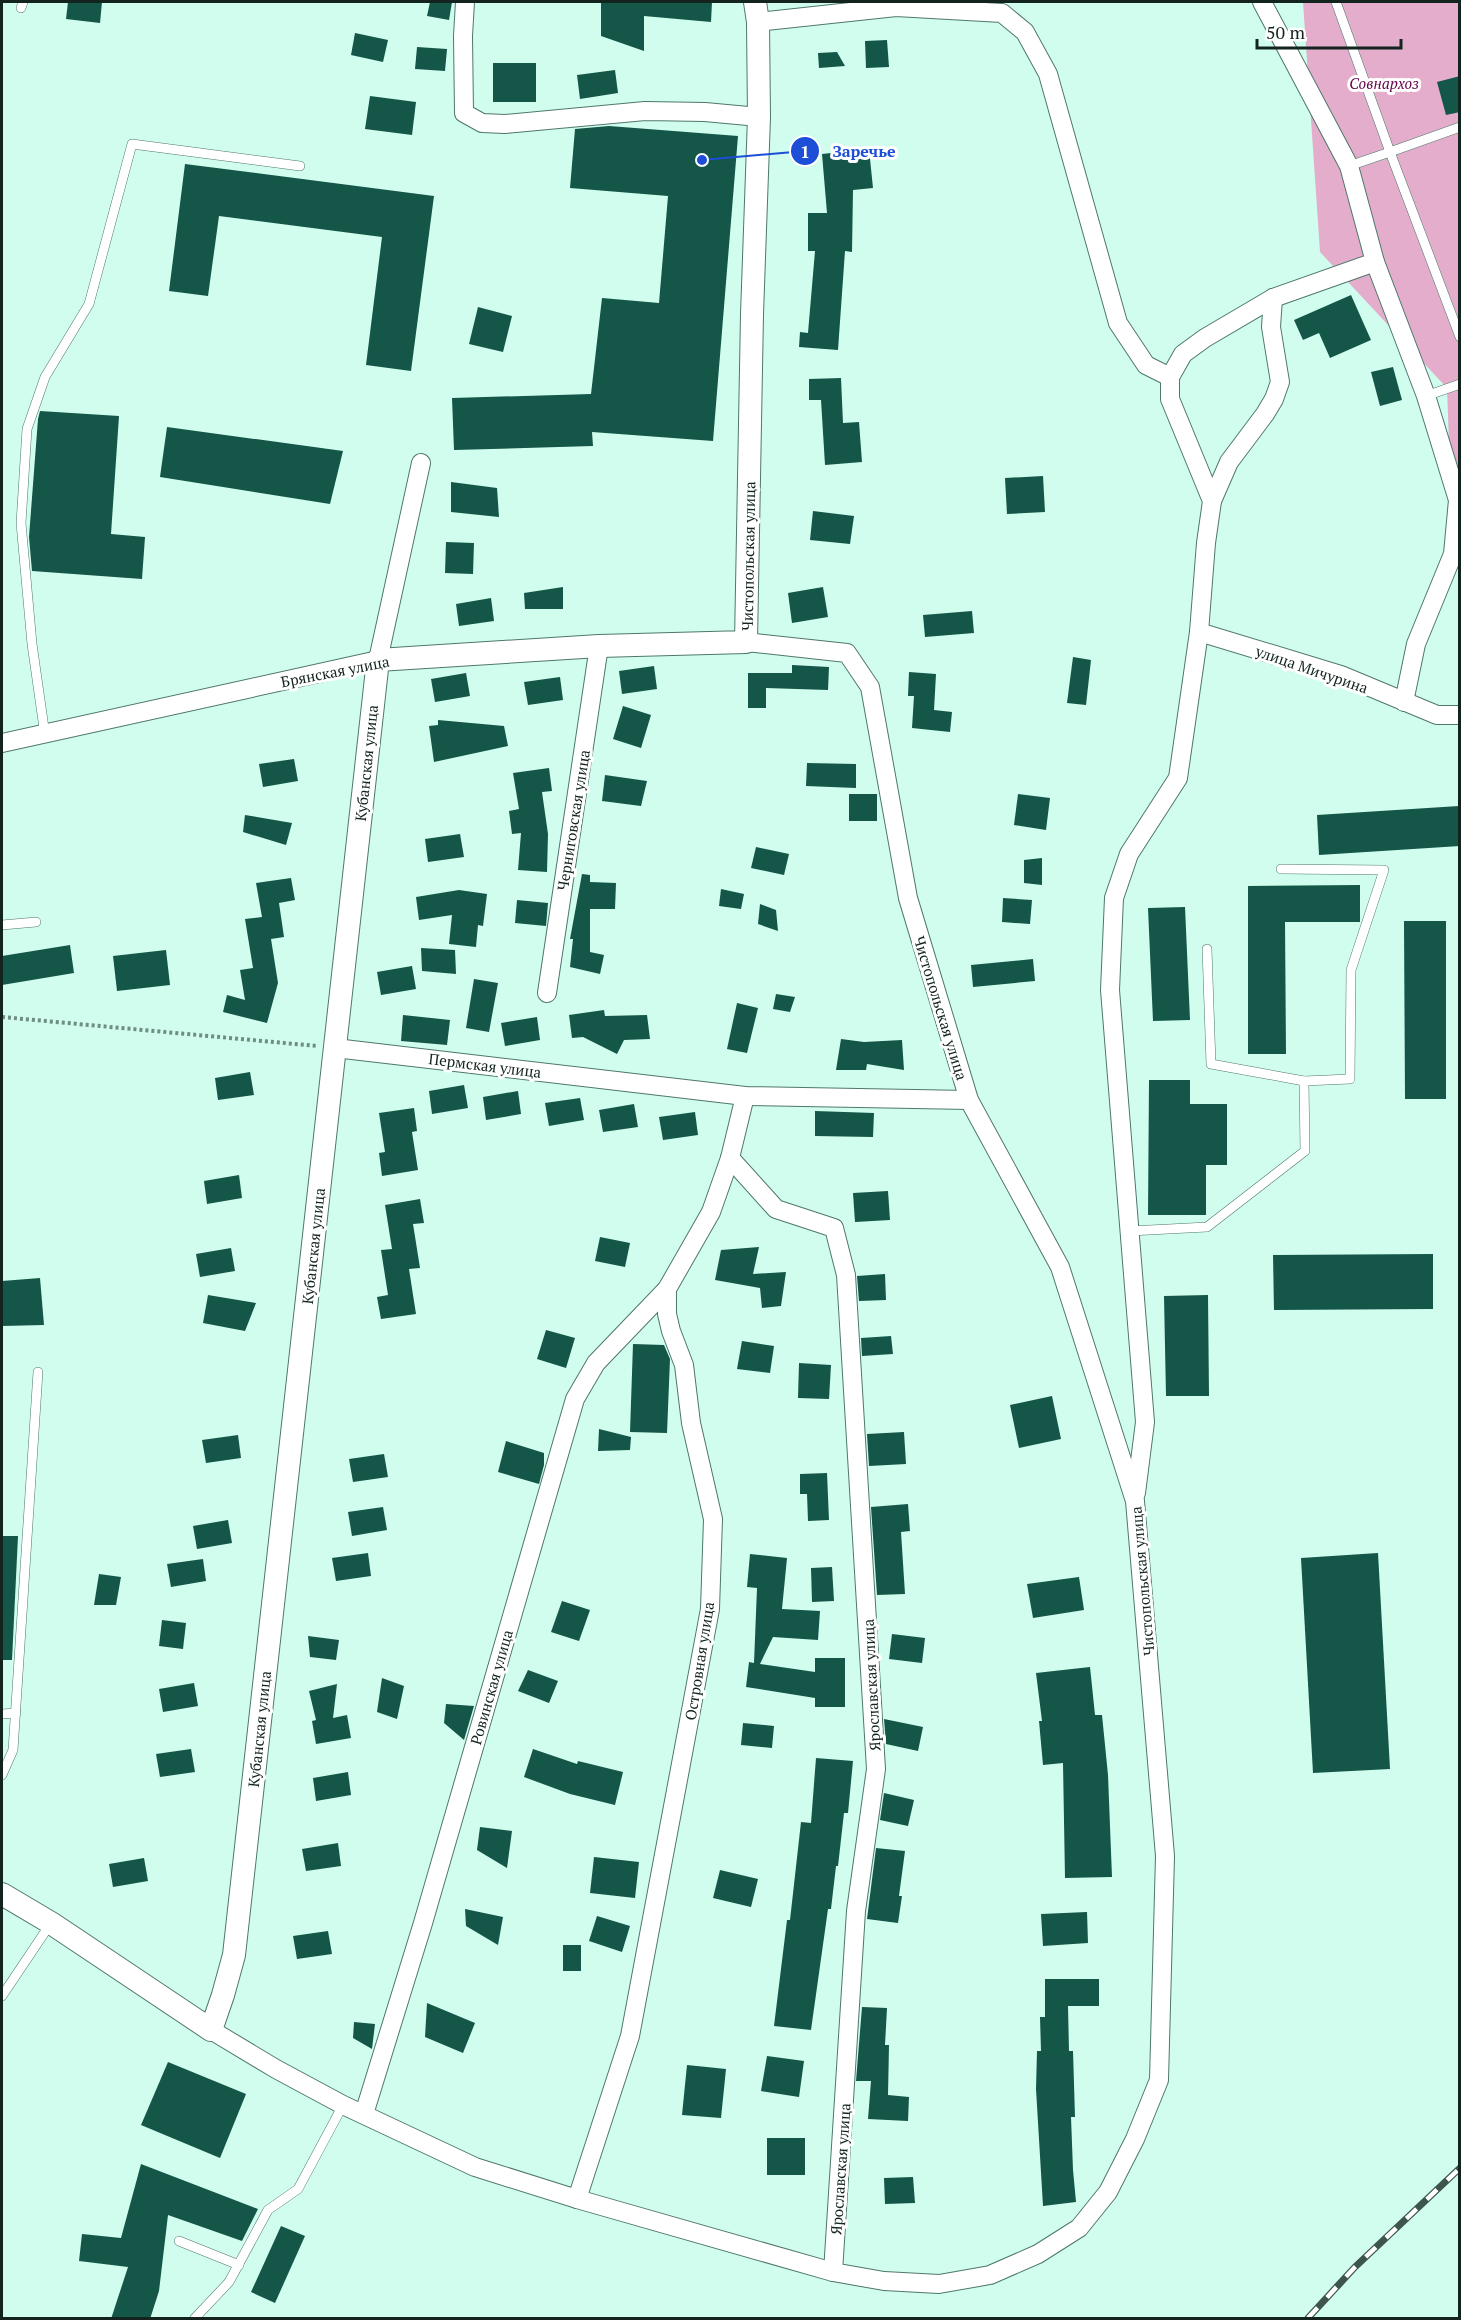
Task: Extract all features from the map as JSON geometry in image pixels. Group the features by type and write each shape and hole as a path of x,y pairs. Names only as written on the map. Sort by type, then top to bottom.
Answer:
{"street":[{"path":"465,2 464,113 482,123 505,124 645,111 705,112 759,117"},
{"path":"1262,2 1348,166 1375,262 1426,396 1458,500 1453,554 1416,644 1404,702"},
{"path":"756,12 896,7 1002,13 1025,32 1048,74 1118,323 1146,365 1170,377"},
{"name":"Чистопольская улица","path":"211,2030 343,2105 474,2167 833,2272 884,2281 939,2284 990,2275 1038,2254 1079,2228 1108,2192 1135,2139 1158,2080 1165,1856 1135,1501 1060,1267 969,1100 908,898 870,687 847,653 746,642 752,314 759,117 756,12"},
{"path":"1212,501 1170,399 1170,377 1183,354 1205,338 1273,298 1375,262"},
{"path":"1135,1501 1145,1422 1110,990 1114,898 1129,854 1178,778 1199,632 1206,543 1212,501 1229,462 1265,414 1280,382 1271,327 1273,298"},
{"name":"Кубанская улица","path":"211,2030 234,1955 378,660 421,463"},
{"name":"улица Мичурина","path":"1199,632 1341,675 1437,715 1460,715"},
{"name":"Брянская улица","path":"2,743 378,660 599,646 746,642"},
{"name":"Черниговская улица","path":"547,993 599,646"},
{"name":"Пермская улица","path":"335,1048 745,1096 969,1100"},
{"path":"667,1289 711,1212 730,1158 745,1096"},
{"name":"Ярославская улица","path":"730,1158 776,1209 834,1228 846,1275 876,1769 856,1911 833,2272"},
{"name":"Ровинская улица","path":"364,2114 423,1923 575,1399 596,1363 667,1289"},
{"name":"Островная улица","path":"577,2199 630,2036 710,1609 713,1519 691,1423 684,1365 667,1314 667,1289"},
{"path":"2,1894 51,1923 211,2030"}],"lane":[{"path":"1336,2 1460,337"},
{"path":"1348,166 1460,127"},
{"path":"45,735 32,644 21,523 27,429 45,377 89,304 132,144 300,166"},
{"path":"1426,396 1460,384"},
{"path":"1207,949 1211,1064 1305,1081 1350,1079 1351,970 1384,870 1281,869"},
{"path":"2,926 36,922"},
{"path":"1130,1231 1207,1227 1305,1151 1305,1081"},
{"path":"2,1776 13,1750 38,1372"},
{"path":"2,1714 16,1713"},
{"path":"2,1996 51,1923"},
{"path":"195,2319 230,2282 268,2210 298,2188 343,2105"},
{"path":"179,2241 239,2265"}],"path":[{"path":"2,1017 335,1048"}],"green space":[{"name":"Совнархоз","path":"1303,2 1459,2 1459,560 1453,554 1447,388 1320,252"}],"building":[{"path":"68,2 102,2 100,23 66,19"},
{"path":"430,2 452,2 449,20 427,16"},
{"path":"601,2 712,2 711,22 644,16 644,51 601,36"},
{"path":"355,33 388,40 383,62 351,55"},
{"path":"887,40 889,67 866,68 865,41"},
{"path":"417,47 447,49 445,71 415,69"},
{"path":"837,52 845,66 819,68 818,53"},
{"path":"493,63 536,63 536,102 493,102"},
{"path":"615,70 618,93 580,99 577,75"},
{"path":"1460,76 1460,112 1446,115 1437,82"},
{"path":"370,96 416,102 412,135 365,129"},
{"path":"609,126 738,136 713,441 592,432 593,446 454,450 452,398 591,394 602,298 659,303 668,196 570,188 575,129"},
{"path":"869,149 873,188 853,190 852,252 845,251 838,350 799,347 800,332 808,333 815,251 808,251 808,213 827,213 822,154"},
{"path":"185,164 434,196 411,371 366,365 382,237 219,216 208,296 169,291"},
{"path":"1351,295 1371,340 1330,358 1319,333 1303,340 1294,320"},
{"path":"478,307 512,316 503,352 469,344"},
{"path":"1393,367 1402,400 1380,406 1371,372"},
{"path":"841,378 843,423 859,422 862,462 825,465 821,400 809,400 809,379"},
{"path":"40,411 119,416 111,534 145,537 142,579 32,571 29,537"},
{"path":"167,427 343,451 330,504 160,477"},
{"path":"1043,476 1045,512 1007,514 1005,478"},
{"path":"451,482 497,488 499,517 451,512"},
{"path":"813,511 854,516 850,544 810,540"},
{"path":"446,542 474,543 473,574 445,573"},
{"path":"563,587 563,609 525,609 524,593"},
{"path":"823,587 828,617 792,623 788,593"},
{"path":"491,598 494,621 459,626 456,604"},
{"path":"972,611 974,633 925,637 923,615"},
{"path":"1073,657 1091,660 1086,705 1067,703"},
{"path":"792,665 829,667 828,690 766,688 766,708 748,708 748,673 792,673"},
{"path":"654,666 657,689 622,694 619,671"},
{"path":"909,672 936,674 934,710 952,712 950,732 912,728 914,696 908,696"},
{"path":"466,673 470,696 435,702 431,679"},
{"path":"560,677 563,700 528,705 524,682"},
{"path":"623,706 651,715 641,748 613,739"},
{"path":"438,720 504,726 508,746 434,762 429,726 438,725"},
{"path":"294,759 298,781 263,787 259,764"},
{"path":"807,763 856,764 856,788 806,786"},
{"path":"549,768 552,791 542,792 548,834 547,872 518,870 521,833 512,834 509,811 519,809 513,773"},
{"path":"605,775 647,781 641,806 602,801"},
{"path":"849,794 877,794 877,821 849,821"},
{"path":"1018,794 1050,798 1046,830 1014,825"},
{"path":"1459,806 1460,846 1319,855 1317,815"},
{"path":"245,815 292,823 286,845 243,832"},
{"path":"460,834 464,857 428,862 425,839"},
{"path":"756,847 789,854 784,875 751,868"},
{"path":"1042,858 1042,885 1024,883 1024,860"},
{"path":"582,874 590,875 590,882 616,883 615,909 590,909 590,952 604,955 600,974 570,967 573,939 570,939"},
{"path":"291,878 295,900 279,903 284,937 271,939 278,983 267,1023 223,1012 227,995 245,1000 240,970 253,968 245,919 262,917 256,883"},
{"path":"1360,885 1360,922 1285,922 1286,1054 1248,1054 1248,886"},
{"path":"721,889 744,894 741,909 719,906"},
{"path":"459,890 487,894 483,926 478,925 476,947 449,944 452,915 419,920 416,897"},
{"path":"1003,898 1032,900 1030,924 1002,922"},
{"path":"517,900 548,903 546,926 515,923"},
{"path":"760,904 776,910 778,931 758,924"},
{"path":"1185,907 1190,1020 1153,1021 1148,908"},
{"path":"1404,921 1446,921 1446,1099 1405,1099"},
{"path":"70,945 74,973 2,985 2,956"},
{"path":"421,948 455,950 456,974 422,971"},
{"path":"166,950 170,985 117,991 113,956"},
{"path":"1033,959 1035,981 973,987 971,965"},
{"path":"412,966 416,989 381,995 377,972"},
{"path":"474,979 498,983 489,1032 466,1028"},
{"path":"776,994 795,997 790,1012 773,1009"},
{"path":"737,1003 758,1008 747,1053 727,1049"},
{"path":"604,1010 605,1016 647,1015 650,1039 624,1040 617,1054 583,1037 572,1038 569,1015"},
{"path":"403,1015 450,1020 447,1045 401,1041"},
{"path":"537,1017 540,1040 505,1046 501,1023"},
{"path":"841,1039 864,1042 902,1040 904,1070 867,1064 866,1070 836,1070"},
{"path":"250,1072 254,1095 218,1100 215,1078"},
{"path":"1149,1080 1190,1080 1190,1104 1227,1104 1227,1165 1206,1165 1206,1215 1148,1215"},
{"path":"464,1085 468,1108 432,1114 429,1091"},
{"path":"518,1091 521,1114 486,1120 483,1097"},
{"path":"580,1098 584,1120 549,1126 545,1103"},
{"path":"634,1104 638,1127 603,1132 599,1110"},
{"path":"414,1108 417,1131 412,1132 418,1170 382,1176 379,1153 385,1152 379,1113"},
{"path":"815,1111 874,1113 873,1137 815,1136"},
{"path":"695,1112 698,1135 663,1140 659,1117"},
{"path":"239,1175 242,1198 207,1204 204,1181"},
{"path":"888,1191 890,1220 855,1222 853,1193"},
{"path":"420,1199 424,1223 413,1224 420,1268 409,1269 416,1314 381,1319 377,1297 388,1295 381,1250 392,1249 385,1205"},
{"path":"600,1237 630,1243 625,1267 595,1261"},
{"path":"759,1247 753,1274 786,1272 781,1306 762,1308 760,1288 715,1280 721,1250"},
{"path":"231,1248 235,1271 200,1277 196,1254"},
{"path":"1433,1254 1433,1309 1274,1310 1273,1255"},
{"path":"885,1274 886,1300 859,1301 857,1276"},
{"path":"40,1278 44,1325 2,1326 2,1281"},
{"path":"208,1295 256,1303 245,1331 203,1323"},
{"path":"1208,1295 1209,1396 1166,1396 1164,1296"},
{"path":"546,1330 575,1338 566,1368 537,1359"},
{"path":"891,1336 893,1354 862,1356 861,1338"},
{"path":"742,1341 774,1346 770,1373 737,1369"},
{"path":"633,1344 664,1345 670,1359 667,1433 630,1432"},
{"path":"799,1363 831,1365 829,1399 798,1398"},
{"path":"1052,1396 1061,1439 1019,1448 1010,1405"},
{"path":"599,1429 631,1437 630,1450 598,1451"},
{"path":"904,1432 906,1464 869,1466 867,1434"},
{"path":"238,1435 241,1458 206,1463 202,1440"},
{"path":"506,1441 544,1453 544,1465 539,1484 498,1472"},
{"path":"384,1454 388,1477 353,1482 349,1459"},
{"path":"827,1473 829,1520 808,1521 807,1494 800,1494 800,1474"},
{"path":"908,1504 910,1531 901,1532 905,1594 877,1595 871,1507"},
{"path":"383,1507 387,1530 352,1536 348,1512"},
{"path":"228,1520 232,1543 197,1549 193,1526"},
{"path":"2,1536 18,1536 12,1660 2,1660"},
{"path":"368,1553 371,1576 336,1581 332,1558"},
{"path":"1378,1553 1390,1769 1313,1773 1301,1558"},
{"path":"750,1554 787,1558 782,1609 820,1611 818,1640 773,1637 760,1664 815,1672 815,1658 845,1658 845,1707 815,1707 815,1698 746,1687 749,1662 754,1663 757,1588 747,1587"},
{"path":"203,1559 206,1581 171,1587 167,1564"},
{"path":"832,1567 834,1601 812,1602 811,1568"},
{"path":"99,1574 121,1577 116,1605 94,1605"},
{"path":"1079,1577 1084,1610 1033,1618 1027,1584"},
{"path":"562,1601 590,1610 579,1641 551,1632"},
{"path":"162,1620 186,1623 183,1649 159,1646"},
{"path":"892,1634 925,1638 922,1663 889,1659"},
{"path":"308,1636 339,1640 336,1660 310,1657"},
{"path":"1090,1667 1095,1715 1102,1715 1108,1775 1112,1877 1065,1878 1063,1763 1043,1765 1039,1721 1042,1721 1036,1673"},
{"path":"528,1670 558,1681 549,1703 518,1691"},
{"path":"382,1678 404,1686 397,1719 377,1712"},
{"path":"194,1683 198,1706 163,1712 159,1689"},
{"path":"337,1684 333,1718 347,1715 351,1738 316,1744 312,1721 316,1720 309,1691"},
{"path":"446,1704 474,1706 464,1740 444,1723"},
{"path":"884,1719 923,1727 918,1751 886,1744"},
{"path":"743,1723 774,1726 772,1748 741,1745"},
{"path":"191,1749 195,1772 160,1777 156,1754"},
{"path":"533,1749 577,1764 578,1761 623,1772 615,1805 570,1794 524,1777"},
{"path":"816,1758 853,1761 848,1813 844,1813 838,1866 836,1866 831,1909 828,1909 811,2030 774,2026 787,1920 790,1920 801,1822 811,1823"},
{"path":"348,1772 351,1795 316,1801 313,1778"},
{"path":"884,1793 914,1800 908,1826 880,1820"},
{"path":"480,1827 512,1831 507,1868 477,1850"},
{"path":"338,1843 341,1866 306,1871 302,1849"},
{"path":"876,1848 905,1851 898,1923 867,1919"},
{"path":"594,1857 639,1862 635,1898 590,1893"},
{"path":"144,1858 148,1881 113,1887 109,1864"},
{"path":"720,1870 758,1879 751,1907 713,1898"},
{"path":"465,1909 503,1917 498,1945 466,1926"},
{"path":"1087,1912 1088,1943 1043,1946 1041,1914"},
{"path":"597,1916 630,1926 622,1952 589,1941"},
{"path":"328,1931 332,1954 297,1959 293,1936"},
{"path":"563,1945 581,1945 581,1971 563,1971"},
{"path":"1045,1979 1099,1979 1099,2006 1068,2006 1069,2051 1073,2051 1075,2117 1071,2117 1076,2202 1043,2206 1036,2089 1037,2051 1041,2051 1040,2017 1045,2017"},
{"path":"427,2003 475,2023 463,2053 425,2037"},
{"path":"862,2007 887,2008 885,2045 889,2045 888,2095 909,2097 908,2121 868,2119 871,2081 856,2081"},
{"path":"354,2022 375,2024 372,2049 353,2038"},
{"path":"767,2056 804,2061 799,2097 761,2091"},
{"path":"168,2062 246,2094 220,2158 141,2125"},
{"path":"687,2065 726,2069 721,2118 682,2115"},
{"path":"767,2138 805,2138 805,2175 767,2175"},
{"path":"141,2164 258,2209 242,2241 168,2215 159,2291 150,2319 111,2319 128,2267 79,2261 82,2234 121,2238"},
{"path":"913,2177 915,2203 885,2204 884,2178"},
{"path":"281,2226 305,2236 275,2303 251,2292"}],"railway":[{"path":"1308,2318 1355,2267 1460,2168"}],"place":[{"name":"Заречье","path":"702,160"}]}
